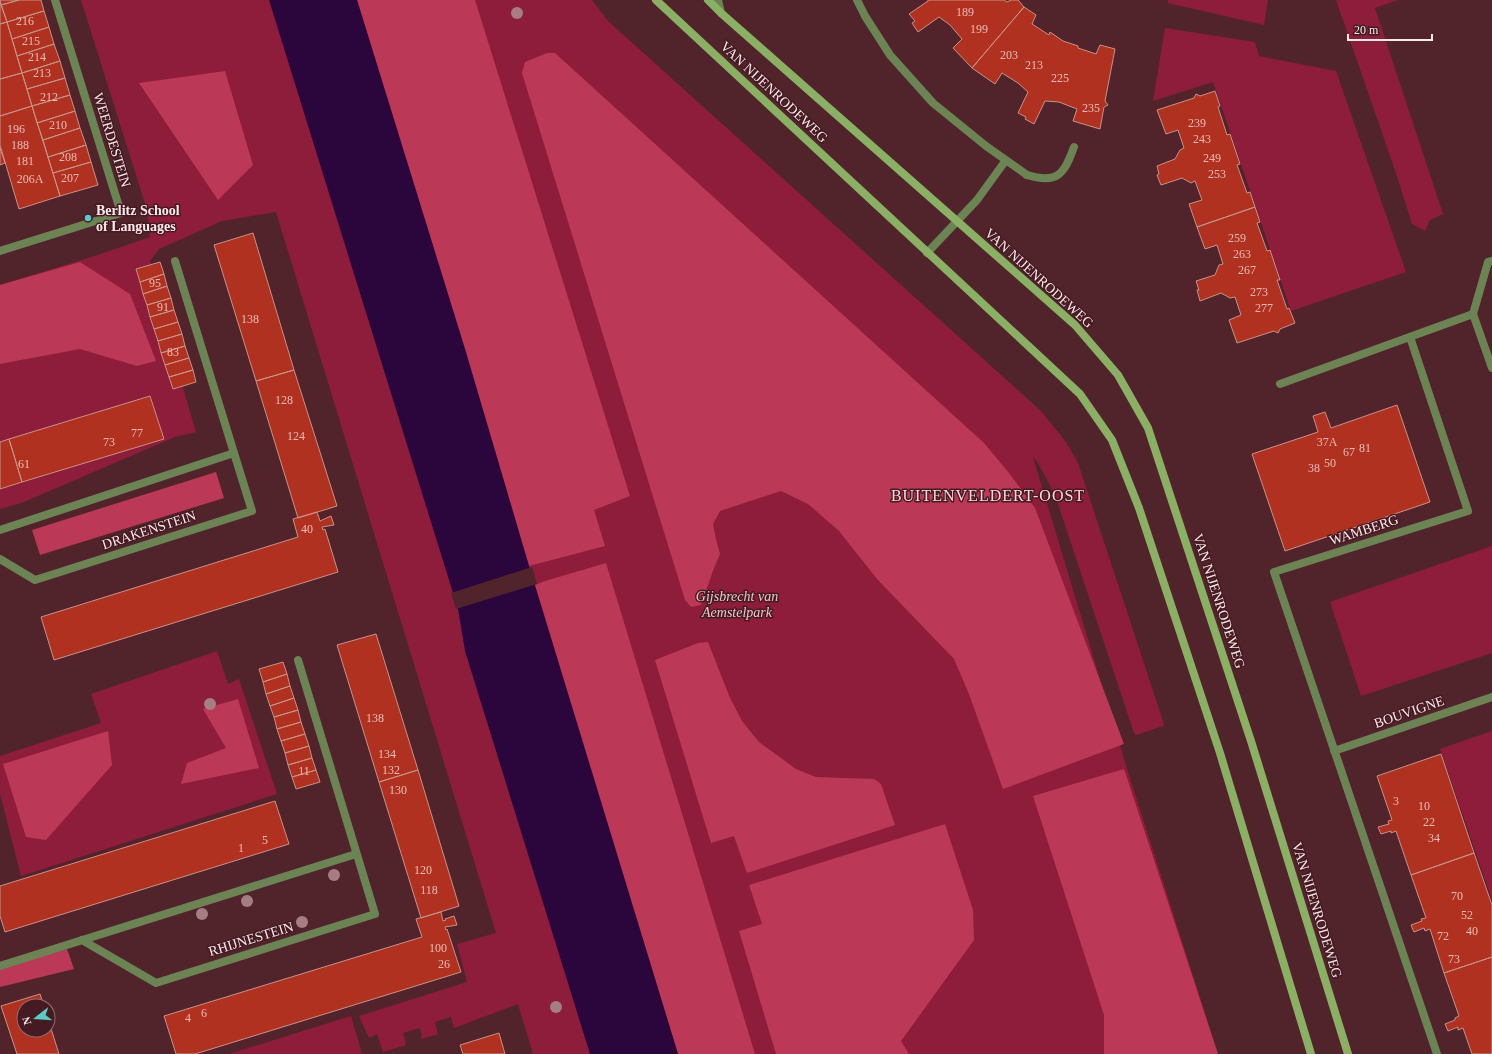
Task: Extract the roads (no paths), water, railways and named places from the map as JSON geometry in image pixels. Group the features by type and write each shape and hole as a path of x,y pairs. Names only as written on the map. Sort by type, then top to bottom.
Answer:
{"main road":[{"name":"VAN NIJENRODEWEG","path":"656,0 1080,394 1112,440 1139,508 1220,753 1311,1054"},
{"name":"VAN NIJENRODEWEG","path":"708,0 1075,325 1118,375 1148,428 1248,733 1348,1054"}],"street":[{"name":"WEERDESTEIN","path":"0,251 121,213 55,0"},
{"path":"718,0 721,13"},
{"path":"857,0 865,16 890,55 932,102 986,146 1027,175 1041,179 1056,177 1068,165 1074,147"},
{"path":"927,253 977,200 1006,160"},
{"name":"DRAKENSTEIN","path":"0,559 35,580 252,511 176,261"},
{"path":"1492,261 1488,262 1473,314 1492,368"},
{"path":"1280,384 1473,314"},
{"name":"WAMBERG","path":"1334,751 1274,572 1468,511 1410,337"},
{"path":"0,530 234,453"},
{"name":"RHIJNESTEIN","path":"82,940 156,983 375,914 298,660"},
{"name":"BOUVIGNE","path":"1334,751 1492,698"},
{"path":"1334,751 1437,1054"},
{"path":"0,966 356,854"}],"place":[{"name":"Berlitz School of Languages","path":"88,218"}],"district":[{"name":"BUITENVELDERT-OOST","path":"988,495"}],"park label":[{"name":"Gijsbrecht van Aemstelpark","path":"737,604"}]}
